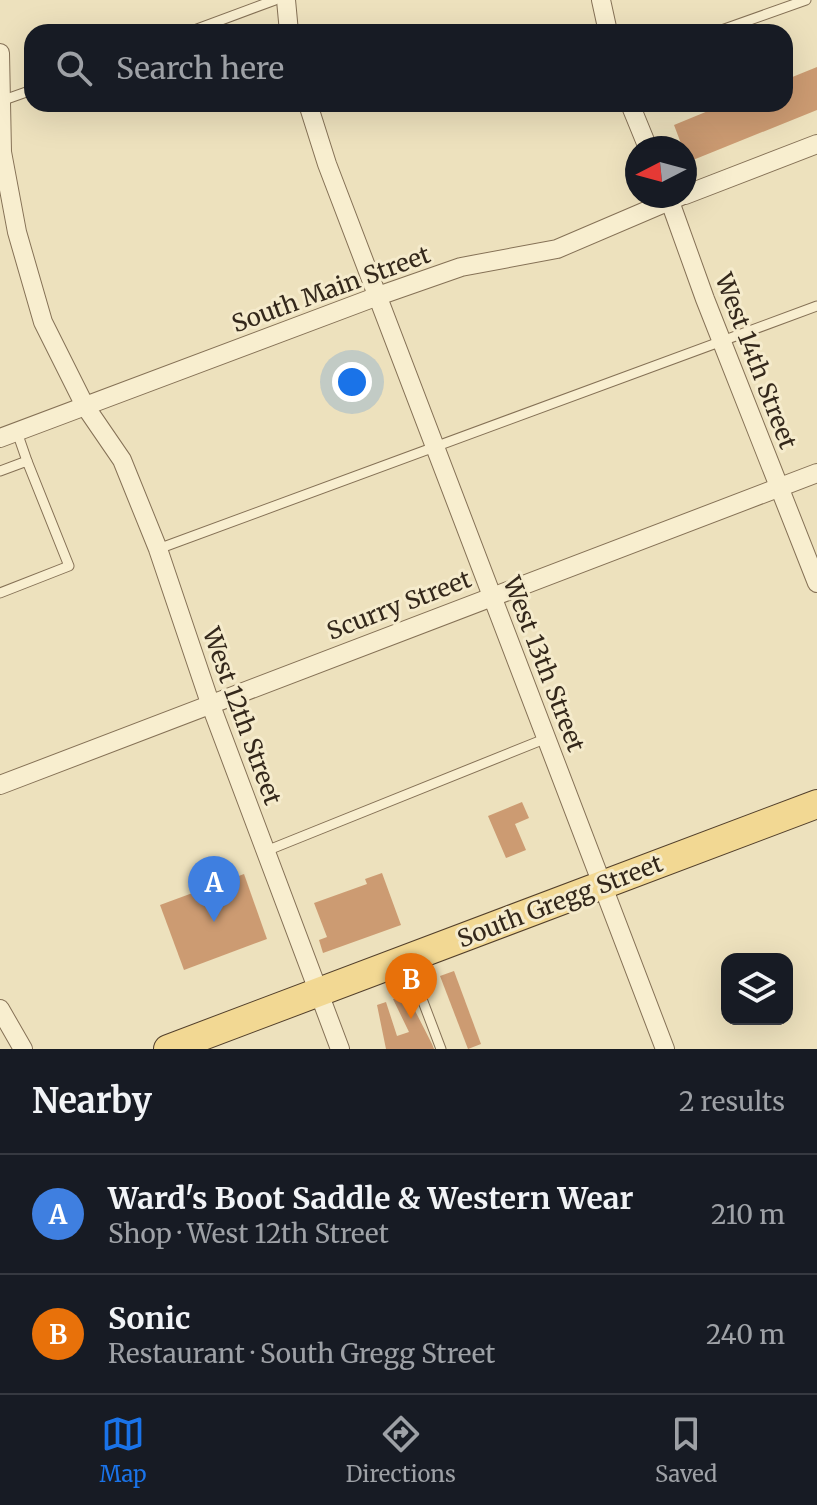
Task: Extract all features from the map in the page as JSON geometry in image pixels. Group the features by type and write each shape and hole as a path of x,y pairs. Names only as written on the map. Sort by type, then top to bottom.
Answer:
{"main road":[{"name":"South Gregg Street","path":"168,1049 817,804"}],"street":[{"path":"286,0 288,24"},
{"path":"601,0 606,24"},
{"name":"West 12th Street","path":"0,53 2,152 17,232 43,322 85,406 122,460 158,549 210,703 340,1049"},
{"name":"West 13th Street","path":"311,112 327,164 665,1049"},
{"path":"633,112 643,136"},
{"name":"South Main Street","path":"697,189 817,144"},
{"name":"South Main Street","path":"8,435 378,296 461,267 557,249 651,208"},
{"name":"West 14th Street","path":"679,208 721,342 817,583"},
{"name":"Scurry Street","path":"0,785 817,473"},
{"path":"0,1009 23,1049"}],"lane":[{"path":"210,24 275,0"},
{"path":"738,24 806,0"},
{"path":"1,102 24,93"},
{"path":"158,549 817,306"},
{"path":"0,593 69,566 27,461 8,435"},
{"path":"0,471 27,461"},
{"path":"266,851 547,738"},
{"path":"407,959 441,1049"}],"building":[{"path":"817,67 817,110 697,158 697,136 678,136 674,125 706,112 793,112 793,77"},
{"path":"522,802 529,818 515,824 526,850 506,858 488,816"},
{"path":"382,873 401,925 323,953 319,940 327,937 314,903 367,884 365,879"},
{"path":"244,874 267,939 184,970 160,905"},
{"path":"454,971 481,1044 468,1049 440,976"},
{"path":"407,995 434,1049 386,1049 377,1005 386,1002 397,1036 409,1032 393,999"}],"place":[{"name":"Ward's Boot Saddle & Western Wear","path":"214,922"},
{"name":"Sonic","path":"411,1019"}]}
